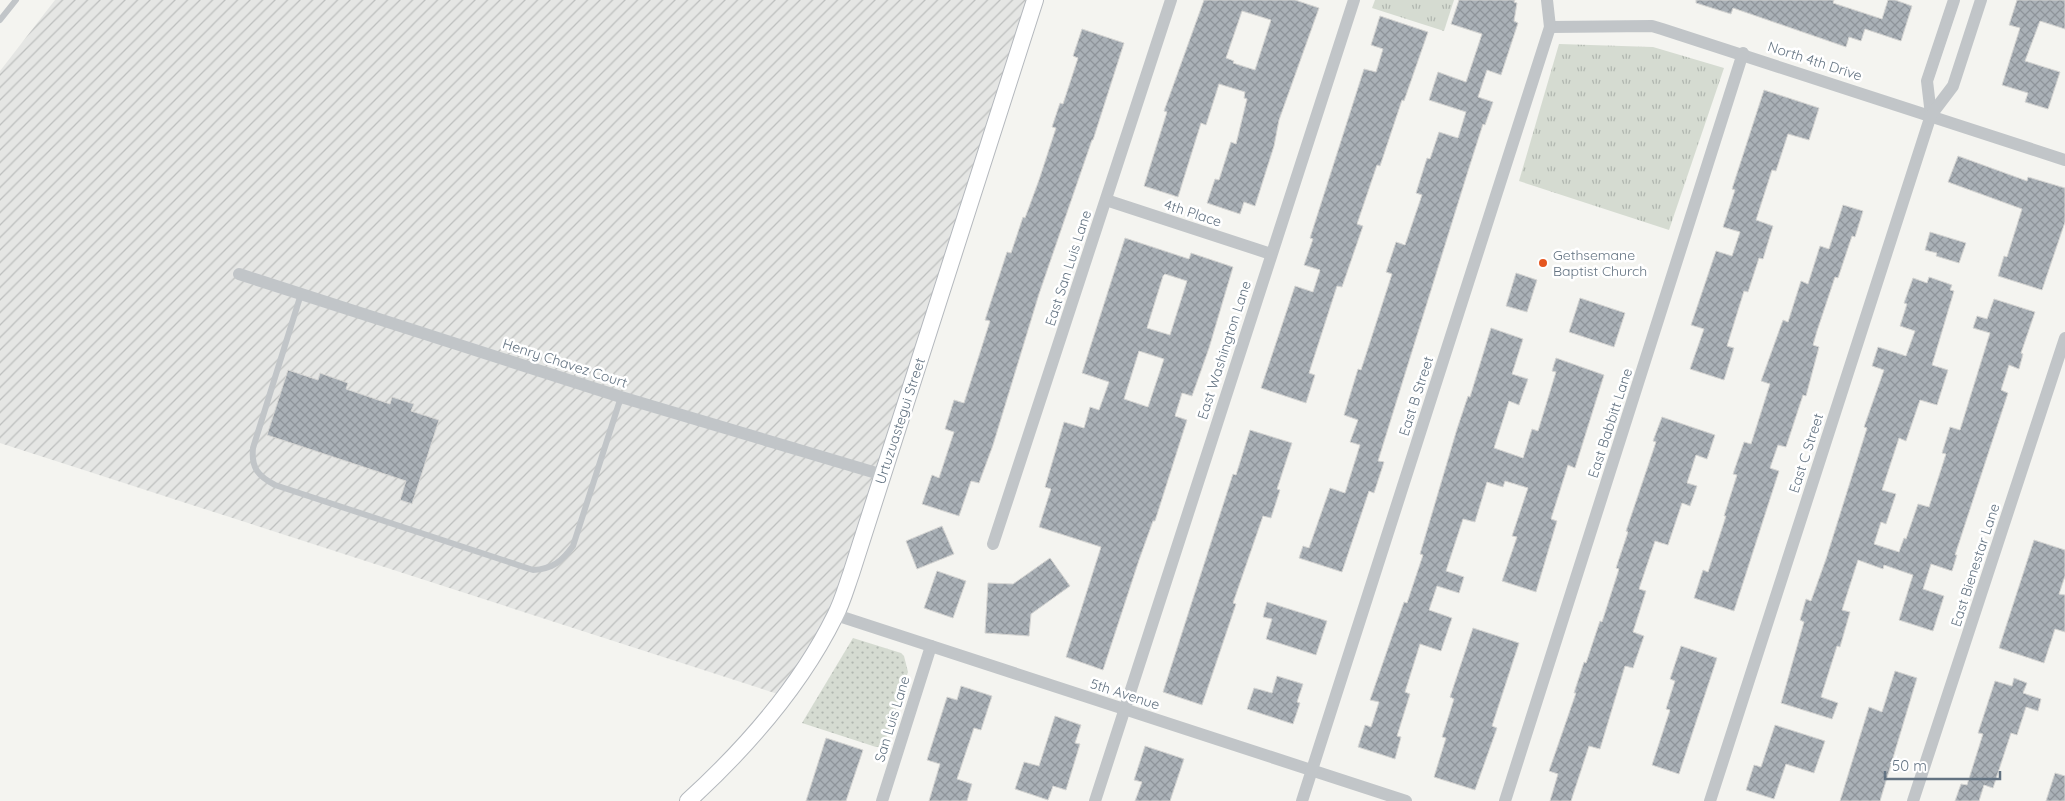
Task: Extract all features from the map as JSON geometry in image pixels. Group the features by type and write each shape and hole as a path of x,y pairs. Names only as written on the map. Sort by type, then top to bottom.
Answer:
{"main road":[{"name":"Urtuzuastegui Street","path":"688,801 733,757 762,724 812,657 836,615 851,574 1035,0"}],"street":[{"name":"East San Luis Lane","path":"993,544 1171,0"},
{"name":"East Washington Lane","path":"1095,801 1354,0"},
{"name":"East B Street","path":"1302,801 1550,27 1547,0"},
{"name":"East C Street","path":"1931,115 1927,81 1954,0"},
{"name":"East C Street","path":"1710,801 1931,115 1954,86 1981,0"},
{"name":"North 4th Drive","path":"1550,27 1652,26 2065,160"},
{"name":"East Babbitt Lane","path":"1505,801 1743,54"},
{"name":"4th Place","path":"1106,200 1271,254"},
{"name":"Henry Chavez Court","path":"239,274 621,397 883,475"},
{"name":"East Bienestar Lane","path":"1913,801 2065,338"},
{"name":"5th Avenue","path":"836,615 1406,801"},
{"name":"San Luis Lane","path":"882,801 931,646"}],"lane":[{"path":"0,20 16,0"},
{"path":"301,294 253,448 252,460 256,470 264,479 275,486 534,570 544,570 554,566 564,558 573,546 621,397"}],"shaded area":[{"path":"55,0 1035,0 851,574 784,696 0,443 0,71"}],"green space":[{"path":"1375,0 1454,0 1444,31 1372,8"},
{"path":"1559,44 1653,47 1724,68 1669,230 1519,181"},
{"path":"853,638 901,653 904,656 908,672 883,747 876,747 802,723"}],"building":[{"path":"1204,0 1295,0 1319,8 1279,120 1274,146 1255,206 1244,202 1240,214 1207,203 1215,179 1219,180 1231,142 1236,144 1247,99 1244,98 1245,92 1219,84 1206,125 1201,123 1178,197 1144,186 1167,112 1164,111","holes":["1242,11 1271,20 1255,70 1233,63 1234,61 1226,58"]},
{"path":"1459,0 1515,0 1514,2 1517,3 1514,21 1518,23 1501,75 1487,70 1478,97 1493,102 1485,125 1483,124 1378,461 1384,462 1374,493 1369,491 1342,572 1299,558 1303,546 1309,548 1330,488 1345,493 1360,445 1350,442 1358,420 1344,415 1358,369 1361,370 1392,274 1386,272 1396,242 1405,245 1422,195 1416,193 1427,158 1430,159 1439,132 1458,138 1466,112 1429,100 1438,72 1466,82 1482,34 1451,24"},
{"path":"1696,0 1834,0 1833,3 1882,19 1888,0 1895,0 1912,6 1901,41 1865,29 1861,41 1849,37 1846,47 1733,8 1731,14 1696,3"},
{"path":"2017,0 2065,0 2065,29 2040,21 2025,61 2060,72 2048,109 2025,102 2028,93 2002,85 2020,28 2009,25"},
{"path":"1380,16 1428,32 1404,101 1402,100 1380,166 1377,165 1357,224 1363,226 1342,287 1337,286 1309,373 1315,375 1306,403 1261,388 1295,286 1313,292 1320,270 1304,265 1313,239 1310,238 1364,69 1376,72 1383,49 1371,45"},
{"path":"1082,29 1124,43 1093,140 1039,294 993,445 979,483 971,481 959,516 922,504 932,475 939,478 954,432 945,429 954,400 964,403 990,321 985,320 1007,252 1011,253 1023,217 1025,218 1056,128 1052,127 1060,103 1063,104 1078,58 1073,56"},
{"path":"1764,90 1819,108 1809,140 1788,134 1776,171 1772,170 1756,220 1773,226 1763,259 1759,258 1748,292 1744,291 1727,346 1734,348 1724,380 1690,369 1704,329 1691,325 1716,251 1732,256 1740,232 1723,227 1735,190 1732,189"},
{"path":"1958,156 2027,181 2028,177 2065,188 2065,222 2042,290 1998,276 2004,256 2007,257 2022,209 1948,182"},
{"path":"1843,205 1863,211 1855,237 1852,236 1838,278 1835,277 1817,331 1813,345 1819,347 1806,396 1803,395 1786,447 1778,445 1770,468 1779,471 1734,611 1694,598 1703,570 1708,572 1726,516 1724,516 1737,475 1733,474 1744,442 1751,444 1770,384 1761,381 1783,320 1788,322 1801,281 1808,284 1820,246 1829,249"},
{"path":"1930,232 1966,243 1959,263 1936,256 1937,253 1925,250"},
{"path":"1125,238 1189,259 1191,253 1233,267 1209,348 1192,396 1182,393 1175,416 1187,420 1155,521 1153,521 1139,560 1103,670 1066,657 1101,547 1039,527 1051,489 1045,487 1064,422 1084,428 1090,407 1099,410 1109,382 1082,373","holes":["1165,274 1187,281 1170,335 1147,328","1139,351 1164,359 1148,407 1124,399"]},
{"path":"1516,273 1537,280 1527,312 1506,306"},
{"path":"1929,277 1952,285 1950,290 1954,291 1932,365 1948,370 1937,405 1920,400 1906,441 1899,438 1882,490 1896,494 1886,524 1881,522 1874,544 1899,552 1904,538 1906,539 1918,504 1929,507 1946,454 1942,453 1950,427 1960,430 1990,333 1973,328 1977,316 1987,319 1994,299 2035,312 2021,353 2023,354 2019,369 2009,365 2001,390 2008,393 1955,555 1957,555 1952,571 1931,564 1923,589 1944,596 1933,631 1899,620 1913,575 1884,565 1883,569 1858,560 1842,610 1850,612 1840,647 1837,646 1821,697 1838,703 1832,719 1781,703 1804,622 1800,620 1806,599 1811,601 1826,559 1867,428 1864,427 1884,370 1872,366 1878,347 1906,356 1915,331 1900,326 1907,304 1904,303 1913,278 1927,283"},
{"path":"1580,298 1625,313 1614,347 1569,332"},
{"path":"1491,328 1523,339 1512,374 1528,379 1519,405 1509,401 1494,448 1523,458 1532,429 1538,431 1556,372 1552,371 1556,358 1604,375 1575,468 1568,465 1551,519 1557,521 1536,592 1502,581 1517,537 1512,536 1528,488 1505,481 1503,487 1487,482 1475,522 1463,519 1446,571 1464,577 1459,593 1437,586 1429,610 1452,618 1441,651 1420,644 1405,692 1410,694 1397,736 1401,737 1395,759 1358,747 1365,725 1371,727 1379,702 1370,700 1404,602 1407,603 1423,555 1420,554 1457,429 1468,396 1470,397"},
{"path":"288,370 318,380 320,373 348,383 346,389 390,404 392,397 414,404 411,411 439,420 412,504 400,500 406,481 267,435"},
{"path":"1662,417 1715,435 1707,459 1696,455 1687,483 1697,486 1690,506 1682,503 1668,545 1655,541 1639,589 1646,591 1633,632 1644,636 1633,668 1625,666 1600,749 1589,746 1571,801 1550,801 1558,774 1549,771 1576,693 1574,693 1584,662 1586,663 1600,621 1602,622 1619,569 1616,568 1628,532 1626,531 1656,442 1653,441"},
{"path":"1250,430 1292,443 1277,489 1280,490 1271,518 1263,516 1233,603 1236,604 1202,705 1163,692 1233,474 1236,475"},
{"path":"942,526 954,554 917,569 906,541"},
{"path":"2034,540 2065,550 2065,576 2059,594 2065,595 2065,632 2055,629 2044,663 1999,648"},
{"path":"1050,558 1070,586 1031,614 1029,636 985,633 988,583 1013,584"},
{"path":"937,571 966,581 953,618 924,608"},
{"path":"1267,602 1327,621 1316,655 1266,639 1272,619 1263,617"},
{"path":"1473,628 1519,643 1492,726 1497,728 1475,790 1434,777 1446,738 1442,737 1454,699 1450,697"},
{"path":"1681,646 1717,658 1679,774 1652,765 1670,710 1666,709 1675,681 1670,679"},
{"path":"1895,671 1917,678 1880,801 1840,801 1869,707 1882,712"},
{"path":"1277,676 1303,684 1297,702 1300,703 1293,724 1247,709 1254,688 1272,693"},
{"path":"2014,678 2027,683 2023,693 2041,699 2038,711 2026,707 2017,735 2011,733 1993,788 1984,785 1979,801 1955,801 1961,784 1967,785 1983,734 1978,733 1995,681 2012,686"},
{"path":"961,686 992,696 981,730 974,728 957,779 972,784 967,801 929,801 940,764 927,760 947,697 957,700"},
{"path":"1055,716 1081,725 1075,743 1080,744 1066,790 1053,786 1048,800 1015,789 1024,762 1039,766"},
{"path":"1775,725 1825,741 1814,773 1786,764 1774,799 1746,790 1754,765 1761,767"},
{"path":"826,738 863,750 846,801 806,801"},
{"path":"1145,746 1184,759 1170,801 1135,801 1142,782 1134,780"},
{"path":"2055,773 2065,776 2065,801 2046,801"}],"place":[{"name":"Gethsemane Baptist Church","path":"1543,263"}]}
